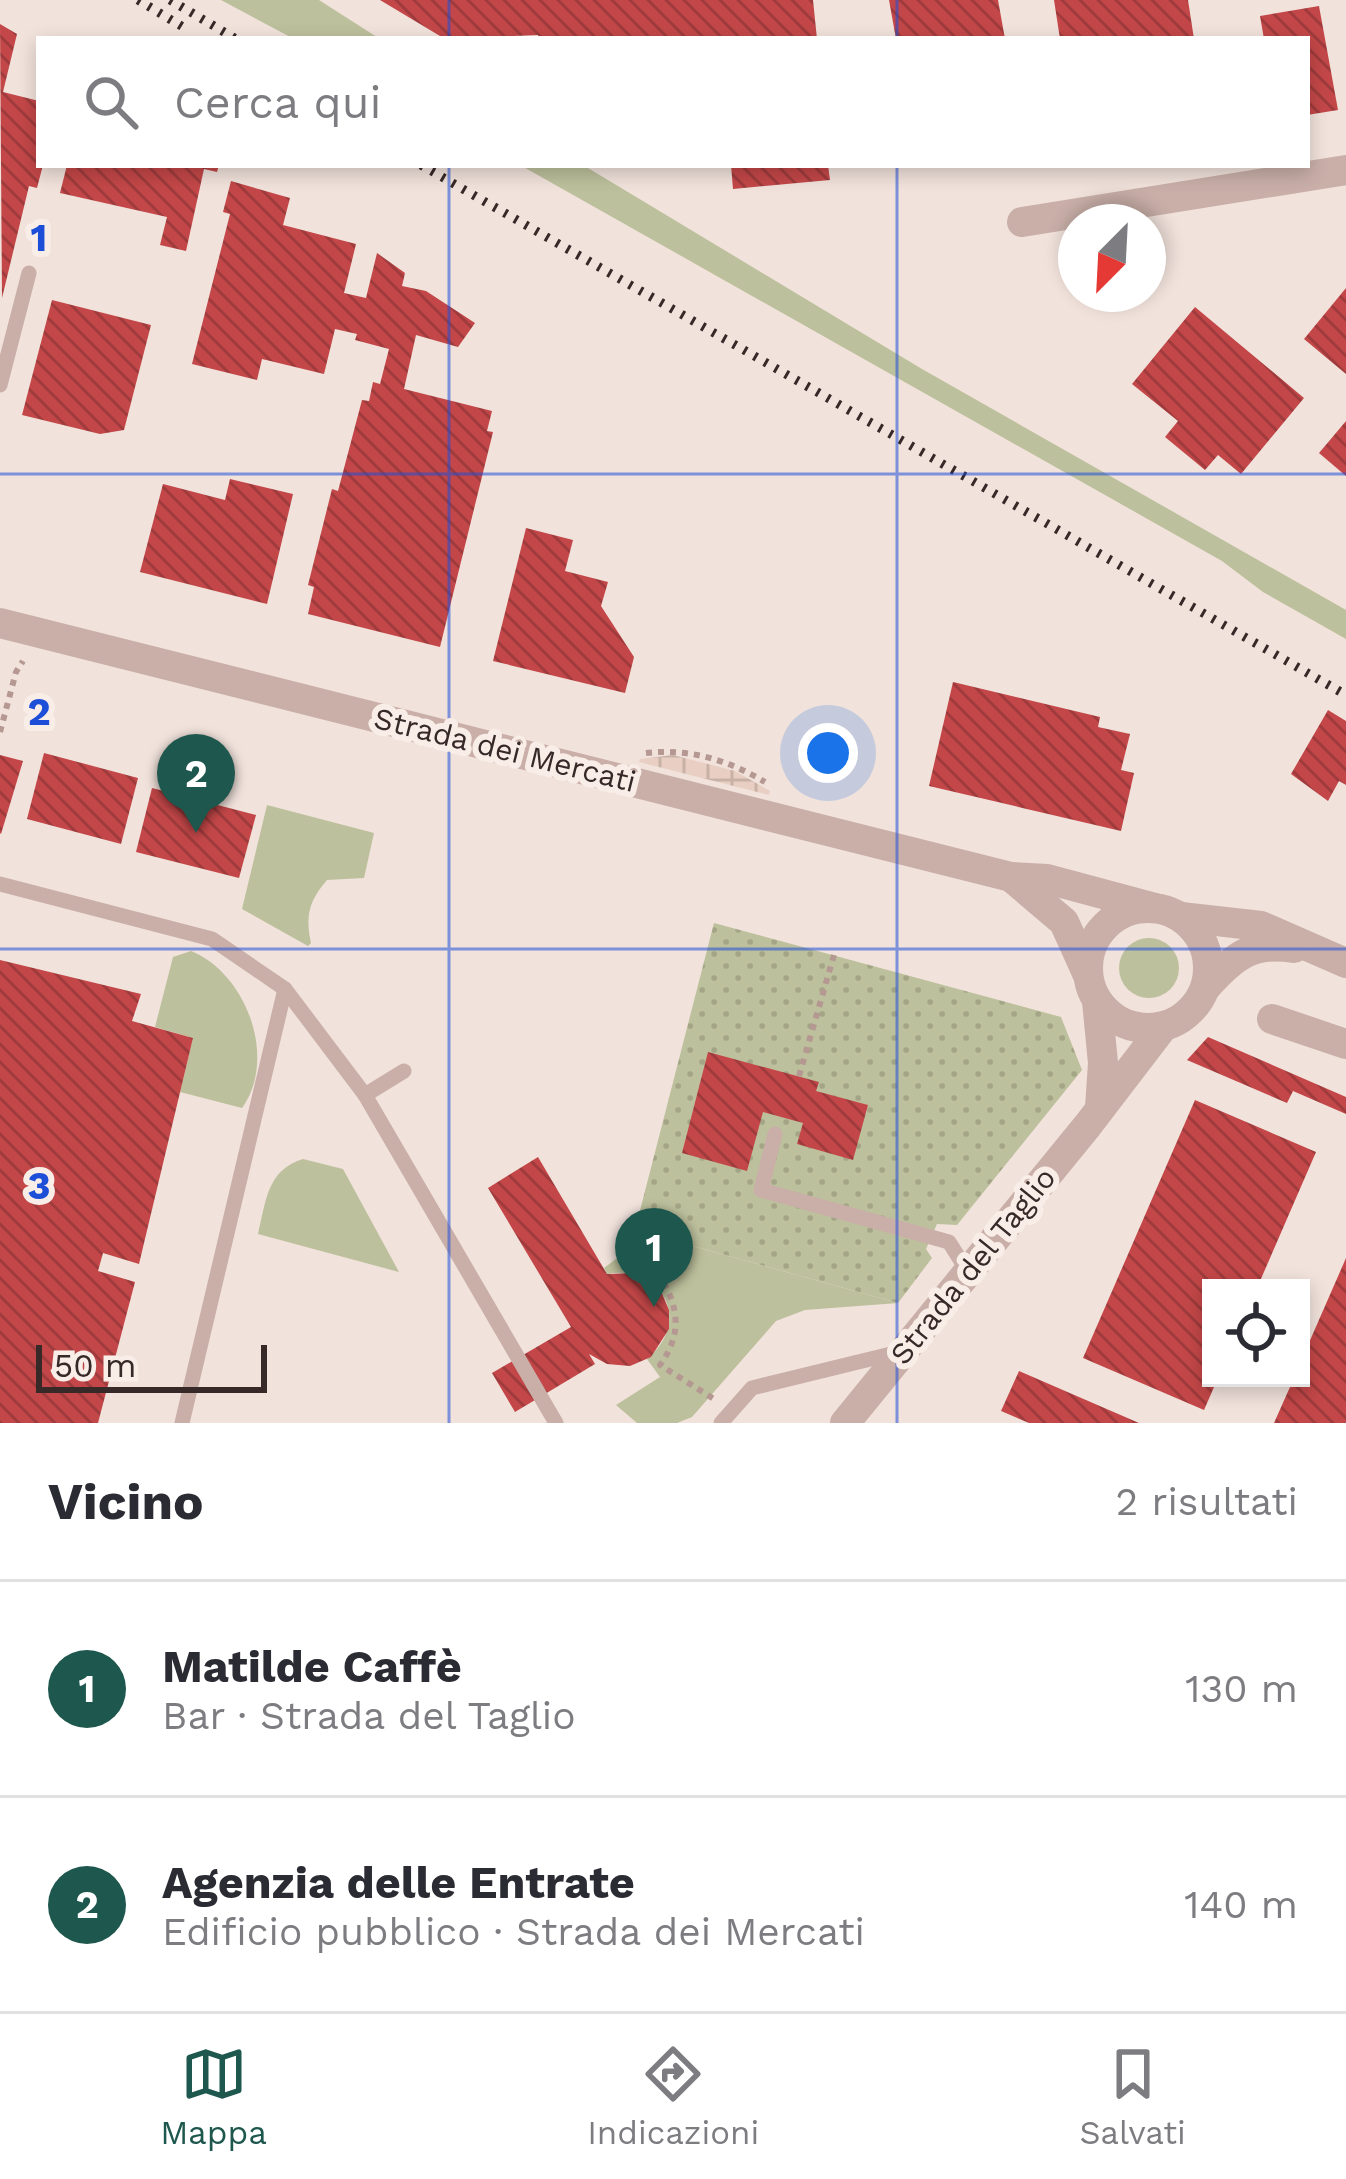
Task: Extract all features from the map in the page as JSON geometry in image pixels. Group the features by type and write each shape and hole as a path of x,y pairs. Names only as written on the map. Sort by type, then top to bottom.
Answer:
{"street":[{"path":"1022,222 1346,170"},
{"name":"Strada dei Mercati","path":"0,623 1011,877 1047,879 1168,913 1261,926 1346,963"},
{"name":"Strada dei Mercati","path":"1011,877 1064,922 1093,988"},
{"path":"1100,1108 1102,1049 1091,949 1106,926 1129,911 1168,913 1202,940 1208,954 1207,986"},
{"name":"Strada dei Mercati","path":"1162,1028 1190,1012 1224,966 1267,944 1315,951"},
{"path":"1093,988 1119,1021 1133,1027 1162,1028"},
{"path":"1272,1019 1346,1044"},
{"name":"Strada del Taglio","path":"845,1423 1162,1028"}],"lane":[{"path":"0,385 28,273"},
{"path":"0,884 212,939 285,989 365,1095 556,1423"},
{"path":"182,1423 285,989"},
{"path":"365,1095 404,1071"},
{"path":"775,1134 761,1190 949,1242 968,1272"},
{"path":"727,1417 752,1388 904,1351"}],"path":[{"path":"799,1076 834,955"},
{"path":"654,1283 662,1280 674,1300 677,1322 674,1340 660,1365 727,1417"}],"green space":[{"path":"221,0 319,0 375,36 288,36"},
{"path":"525,168 588,168 922,369 1346,610 1346,639 1263,592 1222,561"},
{"path":"267,805 374,833 364,878 327,880 316,895 310,909 308,946 242,909"},
{"path":"714,923 1061,1017 1082,1070 957,1225 937,1224 926,1249 932,1258 898,1303 635,1230"},
{"path":"1149,938 1170,947 1179,968 1170,989 1149,998 1128,989 1119,968 1128,947"},
{"path":"191,951 227,978 251,1019 257,1065 242,1108 180,1092 193,1038 155,1027 173,957"},
{"path":"303,1159 343,1169 399,1272 258,1234 275,1179"},
{"path":"649,1234 898,1303 805,1310 776,1321 692,1417 677,1423 637,1423 616,1405 660,1377 647,1359 661,1344 669,1313 657,1287 644,1278 607,1274 604,1268"}],"shaded area":[{"path":"673,755 735,771 770,791 769,795 639,762"}],"building":[{"path":"380,0 813,0 817,36 538,35 440,36"},
{"path":"889,0 998,0 1004,36 895,36"},
{"path":"1054,0 1188,0 1194,36 1060,36"},
{"path":"1319,6 1338,110 1310,115 1310,36 1263,36 1260,16"},
{"path":"0,24 17,34 3,92 36,100 36,168 42,168 37,188 29,186 2,298"},
{"path":"66,168 218,168 217,172 204,169 186,251 160,245 167,217 60,193"},
{"path":"731,168 828,168 830,180 733,189"},
{"path":"231,181 290,198 283,225 356,244 344,293 366,298 377,253 405,273 402,286 426,291 475,323 458,347 416,335 404,389 492,411 487,431 493,432 440,647 308,614 314,587 308,585 332,489 338,491 362,400 369,401 373,382 380,384 389,349 335,329 324,374 262,359 257,380 192,364 230,214 223,212"},
{"path":"1346,288 1346,374 1304,339"},
{"path":"52,300 151,325 124,430 100,434 22,415"},
{"path":"1195,307 1304,398 1241,474 1218,455 1205,470 1165,437 1178,421 1132,384"},
{"path":"1346,421 1346,476 1319,453"},
{"path":"230,479 293,494 267,604 140,572 163,484 225,500"},
{"path":"526,528 573,540 565,571 608,582 601,606 634,657 625,693 493,661"},
{"path":"953,682 1100,717 1098,727 1130,734 1121,770 1134,773 1121,831 929,786"},
{"path":"1328,710 1346,721 1346,785 1339,781 1328,801 1291,774"},
{"path":"44,753 138,778 121,844 27,819"},
{"path":"0,755 23,761 1,834 0,833"},
{"path":"152,788 256,815 239,878 136,852"},
{"path":"0,960 141,994 132,1021 193,1038 139,1264 103,1253 98,1271 135,1282 98,1423 0,1423"},
{"path":"1208,1037 1346,1097 1346,1114 1293,1091 1287,1103 1187,1060"},
{"path":"708,1052 819,1082 816,1091 868,1105 853,1160 797,1144 803,1123 763,1112 747,1171 682,1153"},
{"path":"1195,1100 1316,1152 1261,1279 1202,1279 1202,1387 1214,1387 1204,1410 1083,1358"},
{"path":"538,1157 607,1274 636,1273 661,1291 669,1310 669,1329 651,1357 630,1366 607,1364 589,1354 595,1364 515,1412 492,1373 571,1327 488,1188"},
{"path":"1346,1258 1346,1423 1274,1423 1290,1387 1310,1387 1310,1340"},
{"path":"1019,1371 1139,1423 1029,1423 1001,1411"}],"railway":[{"path":"138,0 183,27"},
{"path":"170,0 231,36"},
{"path":"426,168 1346,695"}],"place":[{"name":"Agenzia delle Entrate","path":"196,833"},
{"name":"Matilde Caffè","path":"654,1307"}]}
